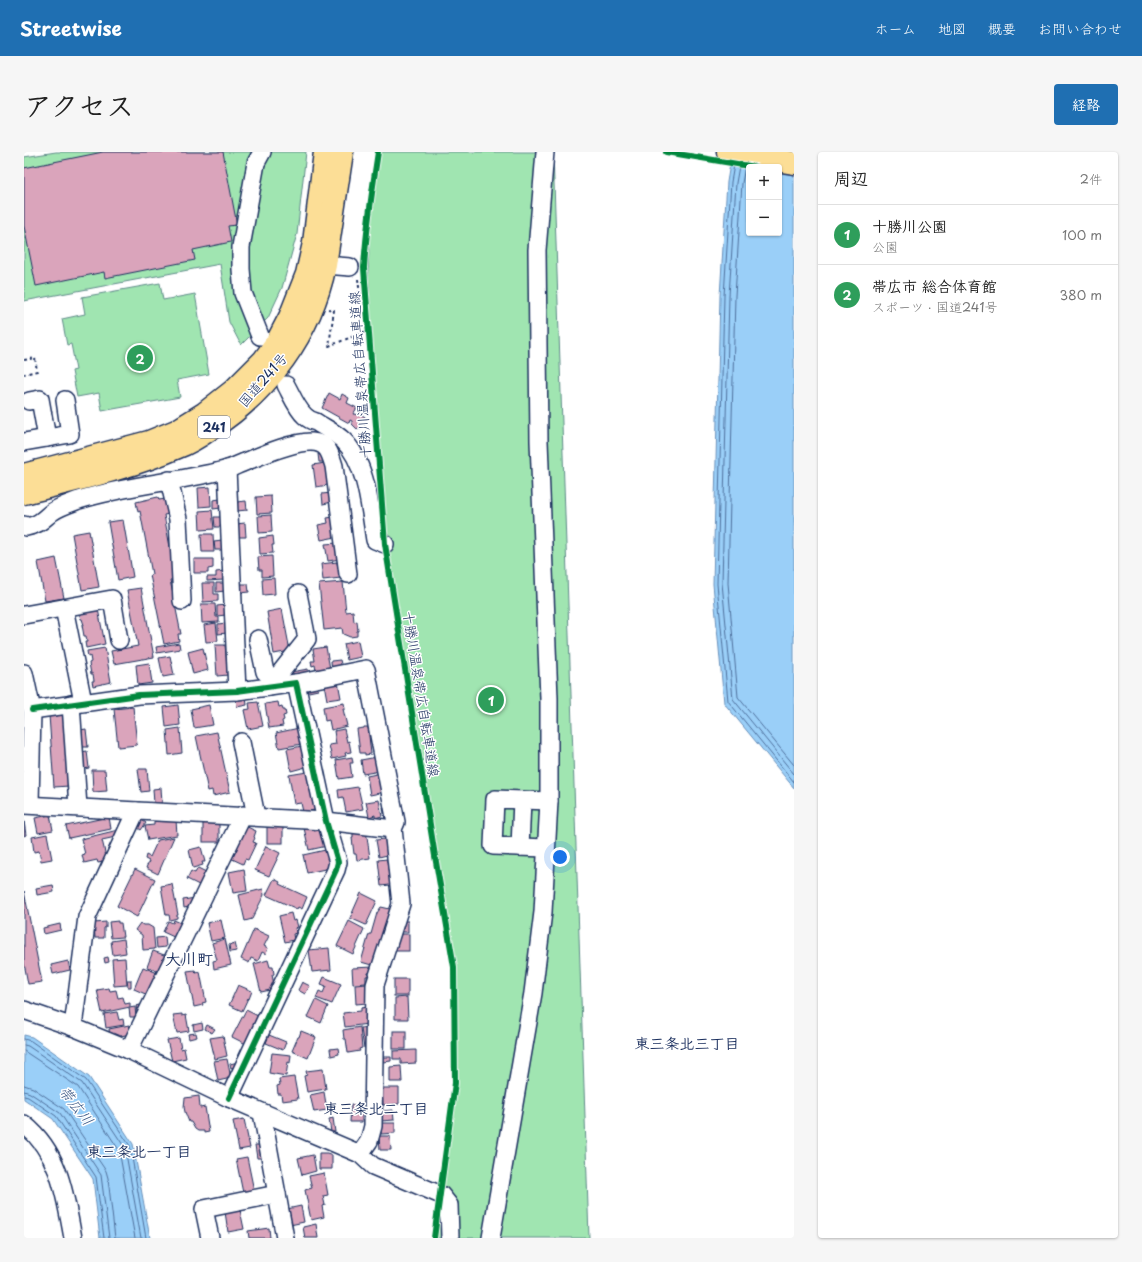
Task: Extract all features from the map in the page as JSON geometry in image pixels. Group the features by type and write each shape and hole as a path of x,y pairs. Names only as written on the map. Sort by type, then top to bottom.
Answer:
{"highway":[{"name":"国道241号","path":"24,493 99,474 180,447 228,417 250,398 275,371 297,340 309,316 322,278 314,243 325,152"},
{"name":"国道241号","path":"24,476 149,442 176,431 205,413 233,392 264,360 276,342 293,310 307,274 318,262 342,152"},
{"path":"728,152 794,163"}],"street":[{"path":"260,336 243,293 240,269 241,247 256,163 262,152"},
{"path":"491,1238 533,993 543,912 549,801 548,690 539,441 537,250 548,153"},
{"path":"318,262 350,268"},
{"path":"286,385 293,399 305,416 344,441 354,453 364,480 375,540 385,544"},
{"path":"30,401 40,399 47,438"},
{"path":"24,442 70,434 65,400"},
{"path":"24,525 34,526 53,512 79,500 120,490 227,469 260,455 294,445 312,442 322,445 330,451 334,466 348,574"},
{"path":"227,469 237,691"},
{"path":"169,480 178,520 182,601"},
{"path":"272,683 307,638 298,594"},
{"path":"24,615 112,599 119,640"},
{"path":"64,608 77,703 78,807"},
{"path":"258,639 265,672 272,683"},
{"path":"32,710 139,695 237,691 272,683 296,683 366,668 396,822 392,829 401,904 375,985 374,1126 370,1141 360,1154"},
{"path":"24,673 32,710 27,804 326,821 392,829"},
{"path":"229,1098 336,870 338,862 326,821 296,683"},
{"path":"129,1050 249,816 241,742"},
{"path":"546,848 493,846 495,799 549,801"},
{"path":"520,847 522,800"},
{"path":"73,1027 87,917 136,811"},
{"path":"24,1010 73,1027 129,1050 262,1113 360,1154 373,1166 441,1195 449,1206 450,1238"},
{"path":"262,1113 285,1238"},
{"path":"24,1124 35,1132 45,1146 57,1168 73,1238"},
{"path":"210,1238 204,1209 277,1194"}],"path":[{"path":"350,268 358,277 360,295 366,300"},
{"path":"326,309 334,310 330,346 368,327"},
{"path":"24,360 35,358 37,371 24,374"}],"green space":[{"path":"56,152 306,152 297,234 282,288 268,318 241,345 229,322 220,264 24,301 24,157"},
{"path":"379,152 553,152 589,1238 434,1238 455,1083 454,967 385,544 368,272 370,226"},
{"path":"160,283 163,300 195,294 209,374 177,380 180,397 102,411 99,393 77,397 72,371 76,370 71,344 67,345 62,319 85,314 82,297"}],"water":[{"path":"732,152 794,152 794,788 724,703 713,584 720,296 727,182"},
{"name":"帯広川","path":"24,1035 32,1037 89,1077 133,1144 150,1238 100,1238 93,1179 53,1119 24,1099"}],"building":[{"path":"103,152 223,152 237,225 228,226 231,242 193,250 195,260 105,278 104,272 36,286 24,226 24,168"},
{"path":"329,393 340,399 342,394 349,398 347,403 357,408 353,414 362,415 365,417 366,420 364,427 357,429 352,424 352,421 350,420 349,423 322,408"},
{"path":"318,454 322,454 324,462 319,462"},
{"path":"325,463 328,485 316,487 313,465"},
{"path":"210,487 211,506 199,507 198,488"},
{"path":"331,493 332,502 323,504 322,494"},
{"path":"271,496 272,513 257,514 256,497"},
{"path":"158,497 159,500 165,499 169,514 164,515 176,579 170,580 181,634 178,634 179,641 164,644 150,575 152,574 140,511 138,512 136,502"},
{"path":"220,499 221,508 213,509 213,500"},
{"path":"246,501 247,510 237,511 237,502"},
{"path":"212,510 214,529 200,530 199,511"},
{"path":"271,515 272,532 259,533 258,516"},
{"path":"214,517 221,517 222,527 215,527"},
{"path":"333,517 336,537 321,540 318,525 328,523 327,518"},
{"path":"123,520 133,577 118,580 108,522"},
{"path":"245,523 246,537 237,537 236,524"},
{"path":"89,531 99,587 82,590 72,534"},
{"path":"201,534 213,534 214,552 202,552"},
{"path":"273,536 273,553 260,554 259,538"},
{"path":"222,540 223,550 215,550 214,541"},
{"path":"337,543 340,559 328,561 325,544"},
{"path":"272,556 273,576 262,577 262,570 259,570 258,557"},
{"path":"56,558 64,598 45,601 38,562"},
{"path":"194,559 213,559 213,568 208,569 208,573 194,573"},
{"path":"337,562 338,569 340,569 341,578 323,580 321,564"},
{"path":"224,571 224,580 207,581 207,577 216,577 216,572"},
{"path":"274,578 275,594 263,595 262,579"},
{"path":"343,582 346,612 353,611 354,622 357,621 357,636 350,637 343,634 342,628 324,630 319,584"},
{"path":"202,583 214,583 214,594 218,594 218,601 203,602"},
{"path":"216,583 224,583 225,591 216,592"},
{"path":"239,584 248,584 249,592 239,593"},
{"path":"141,588 154,657 114,664 111,651 138,646 127,590"},
{"path":"201,604 215,604 216,617 219,617 219,622 202,623"},
{"path":"226,605 226,615 217,616 217,606"},
{"path":"98,609 105,644 86,648 86,636 84,636 82,625 84,625 79,613"},
{"path":"282,609 290,651 274,654 267,612"},
{"path":"216,623 218,641 206,642 204,625"},
{"path":"226,623 227,633 218,634 218,624"},
{"path":"358,641 361,657 347,660 344,644"},
{"path":"179,643 180,649 157,653 156,647"},
{"path":"215,645 225,645 228,675 217,676"},
{"path":"326,647 330,669 316,671 315,665 312,666 311,661 315,661 313,649"},
{"path":"105,648 111,682 93,686 93,674 91,674 89,663 91,662 90,656 88,657 87,651"},
{"path":"203,648 208,670 193,674 188,652"},
{"path":"170,656 174,675 163,677 159,658"},
{"path":"340,660 342,668 332,670 331,661"},
{"path":"149,663 152,683 138,685 136,665"},
{"path":"308,669 309,675 292,677 291,672"},
{"path":"338,682 341,698 327,700 324,684"},
{"path":"317,684 318,690 304,693 303,687"},
{"path":"246,697 247,705 237,707 236,698"},
{"path":"258,702 263,726 248,729 244,710 250,709 249,703"},
{"path":"278,702 279,707 282,706 283,710 285,710 286,715 283,716 284,720 282,721 283,726 269,728 265,704"},
{"path":"344,703 345,709 343,709 347,726 331,730 329,720 325,721 323,707"},
{"path":"178,705 180,725 166,727 164,707"},
{"path":"209,705 213,725 194,728 191,709"},
{"path":"133,707 137,745 118,747 114,709"},
{"path":"64,714 69,786 54,787 49,715"},
{"path":"368,727 371,754 365,755 365,753 360,753 357,729"},
{"path":"180,728 182,753 169,755 167,730"},
{"path":"299,728 302,744 279,748 276,733"},
{"path":"86,729 88,747 82,747 80,730"},
{"path":"344,729 347,742 349,741 351,752 345,753 346,756 332,759 329,745 336,744 334,731"},
{"path":"217,732 230,792 213,796 212,790 208,791 196,736"},
{"path":"302,746 306,767 291,771 287,749"},
{"path":"87,751 89,768 83,769 81,752"},
{"path":"352,757 353,763 350,763 352,777 339,779 336,760"},
{"path":"377,757 380,771 363,774 361,760"},
{"path":"138,769 147,769 149,791 141,792"},
{"path":"92,770 105,770 107,791 93,792"},
{"path":"307,772 315,810 303,812 301,803 294,804 289,775"},
{"path":"381,773 385,792 370,795 367,776"},
{"path":"358,787 363,809 346,812 343,797 339,798 338,790"},
{"path":"161,788 162,803 154,804 153,789"},
{"path":"379,800 382,816 375,818 375,815 369,817 366,802"},
{"path":"389,806 391,819 385,820 383,807"},
{"path":"50,815 53,830 38,833 35,818"},
{"path":"109,817 111,829 69,838 66,826"},
{"path":"139,818 146,823 141,830 135,826"},
{"path":"168,818 168,821 176,820 177,835 148,840 145,826 154,825 154,820"},
{"path":"24,821 26,835 24,836"},
{"path":"203,822 219,822 219,842 203,842"},
{"path":"243,825 256,831 253,842 256,843 248,860 245,859 243,864 228,857"},
{"path":"267,825 283,825 283,843 267,843"},
{"path":"313,826 314,831 321,830 327,846 309,850 304,828"},
{"path":"118,830 120,836 102,840 107,861 98,863 97,860 84,863 82,855 85,854 81,839"},
{"path":"366,830 370,858 357,860 356,854 354,854 352,838 353,832"},
{"path":"47,834 52,859 41,861 39,851 34,852 32,837"},
{"path":"174,837 158,874 146,868 149,861 145,859 146,855 150,857 158,840"},
{"path":"385,839 387,855 379,857 376,840"},
{"path":"266,846 280,853 269,876 255,870"},
{"path":"201,847 205,862 202,862 203,865 193,868 189,850"},
{"path":"330,849 334,867 307,873 303,855"},
{"path":"387,859 390,866 388,867 391,882 390,885 381,886 378,860"},
{"path":"198,868 208,873 201,886 187,879 191,871 195,873"},
{"path":"135,869 155,879 137,917 117,906"},
{"path":"244,869 247,891 233,893 229,872"},
{"path":"274,879 280,882 279,884 307,897 302,909 298,907 297,909 266,895"},
{"path":"172,884 178,915 177,918 170,920 169,915 166,915 161,886"},
{"path":"53,885 54,892 37,895 36,888"},
{"path":"263,889 264,895 252,919 245,921 239,895"},
{"path":"24,891 42,982 28,984 24,963"},
{"path":"361,893 377,901 366,925 350,918"},
{"path":"195,898 193,906 184,908 183,900"},
{"path":"381,907 390,909 375,966 361,962 369,934 371,934 377,913"},
{"path":"291,913 293,921 296,920 298,927 295,928 296,933 293,934 294,940 285,942 279,916"},
{"path":"174,920 183,924 176,938 163,932 168,921 173,923"},
{"path":"221,920 225,938 211,941 207,923"},
{"path":"118,921 118,923 121,923 123,937 111,938 109,922"},
{"path":"349,921 364,929 353,954 337,946"},
{"path":"403,921 408,921 408,932 403,932"},
{"path":"106,922 106,927 104,928 104,938 95,938 94,923"},
{"path":"140,923 153,928 155,949 143,950 142,935 135,930"},
{"path":"60,924 61,930 44,934 43,928"},
{"path":"254,929 269,936 264,946 268,948 266,954 262,952 258,961 251,958 249,963 241,959"},
{"path":"396,934 409,934 409,951 396,951"},
{"path":"165,937 166,947 157,948 156,938"},
{"path":"124,939 126,953 113,955 111,941"},
{"path":"225,939 231,965 214,969 213,961 217,960 212,943"},
{"path":"235,943 237,951 230,952 229,945"},
{"path":"329,948 331,970 312,972 309,950"},
{"path":"153,951 167,956 160,972 147,967"},
{"path":"108,957 109,962 105,963 104,958"},
{"path":"125,958 127,985 114,986 112,959"},
{"path":"268,960 270,967 273,967 274,974 272,975 275,989 261,992 254,964"},
{"path":"68,961 70,970 53,974 51,965"},
{"path":"143,967 160,974 150,996 134,989"},
{"path":"373,967 373,972 368,973 368,976 366,976 366,983 353,984 352,968"},
{"path":"195,970 196,973 200,972 206,1002 202,1003 203,1005 194,1007 187,971"},
{"path":"324,977 341,984 332,1004 316,998 319,991 323,993 326,986 321,984"},
{"path":"394,979 408,979 408,996 394,996"},
{"path":"127,980 131,980 131,987 128,987"},
{"path":"302,982 310,986 305,994 298,990"},
{"path":"366,984 367,1003 356,1004 355,985"},
{"path":"238,985 252,991 242,1011 229,1005"},
{"path":"109,988 110,991 116,990 118,998 123,997 125,1004 130,1003 130,1007 102,1013 97,990"},
{"path":"407,997 408,1019 395,1019 395,998"},
{"path":"316,1000 328,1006 321,1023 308,1017"},
{"path":"140,1005 141,1012 137,1012 136,1006"},
{"path":"135,1007 136,1017 130,1017 129,1008"},
{"path":"368,1007 368,1024 345,1027 343,1013 361,1011 361,1008"},
{"path":"246,1010 260,1017 246,1044 232,1037"},
{"path":"117,1012 119,1020 123,1019 124,1025 106,1028 104,1014"},
{"path":"182,1014 182,1016 186,1015 189,1031 177,1033 173,1015"},
{"path":"202,1023 203,1029 194,1031 193,1025"},
{"path":"129,1025 131,1034 110,1038 109,1029"},
{"path":"207,1025 215,1029 212,1033 205,1029"},
{"path":"360,1027 362,1048 359,1049 360,1051 348,1053 343,1030"},
{"path":"367,1027 369,1047 364,1048 361,1028"},
{"path":"301,1031 316,1037 308,1058 292,1051"},
{"path":"393,1031 406,1031 406,1049 393,1049"},
{"path":"196,1033 197,1037 189,1039 188,1034"},
{"path":"269,1035 286,1042 283,1050 266,1043"},
{"path":"223,1036 227,1056 215,1059 210,1038"},
{"path":"179,1038 181,1049 184,1048 186,1058 172,1061 167,1040"},
{"path":"338,1048 339,1054 331,1056 330,1049"},
{"path":"416,1050 416,1063 401,1064 401,1059 393,1059 393,1051"},
{"path":"272,1053 291,1055 290,1063 288,1062 286,1076 269,1073"},
{"path":"382,1057 391,1057 391,1061 383,1062"},
{"path":"227,1059 231,1078 218,1081 214,1061"},
{"path":"238,1062 239,1066 231,1068 230,1064"},
{"path":"401,1066 402,1082 390,1082 390,1067"},
{"path":"323,1069 326,1089 307,1092 304,1076 307,1075 306,1071"},
{"path":"294,1077 298,1099 282,1101 281,1094 278,1094 277,1086 280,1085 279,1079"},
{"path":"382,1088 399,1088 399,1104 383,1105"},
{"path":"324,1092 327,1110 314,1112 310,1095"},
{"path":"199,1096 200,1108 205,1107 209,1132 204,1133 204,1131 198,1131 195,1129 191,1122 189,1122 185,1112 185,1098"},
{"path":"351,1105 362,1105 362,1122 350,1122"},
{"path":"393,1110 394,1120 381,1121 381,1111"},
{"path":"333,1118 335,1132 331,1132 329,1119"},
{"path":"244,1119 250,1148 239,1150 233,1121"},
{"path":"381,1123 395,1123 395,1133 381,1134"},
{"path":"379,1136 390,1136 391,1150 380,1150"},
{"path":"255,1145 259,1145 261,1158 257,1158"},
{"path":"319,1153 327,1153 332,1155 332,1169 319,1169"},
{"path":"313,1155 316,1171 302,1175 298,1158"},
{"path":"247,1157 254,1191 243,1193 236,1159"},
{"path":"324,1173 328,1195 323,1196 325,1205 322,1206 324,1217 311,1220 305,1190 312,1188 309,1176"},
{"path":"301,1206 304,1222 290,1225 287,1209"},
{"path":"240,1210 244,1229 228,1232 225,1212"},
{"path":"316,1224 318,1238 305,1238 303,1227"},
{"path":"269,1228 270,1238 249,1238 248,1231"}],"cycle path":[{"name":"十勝川温泉帯広自転車道線","path":"378,152 371,196 364,268 385,544 454,967 455,1083 434,1238"},
{"path":"666,152 746,165"},
{"path":"32,710 139,695 237,691 296,683 326,821 338,862 336,870 229,1098"}],"place":[{"name":"帯広市 総合体育館","path":"140,358"},
{"name":"十勝川公園","path":"491,700"}],"district":[{"name":"大川町","path":"189,959"},
{"name":"東三条北三丁目","path":"687,1044"},
{"name":"東三条北二丁目","path":"376,1109"},
{"name":"東三条北一丁目","path":"139,1152"}]}
